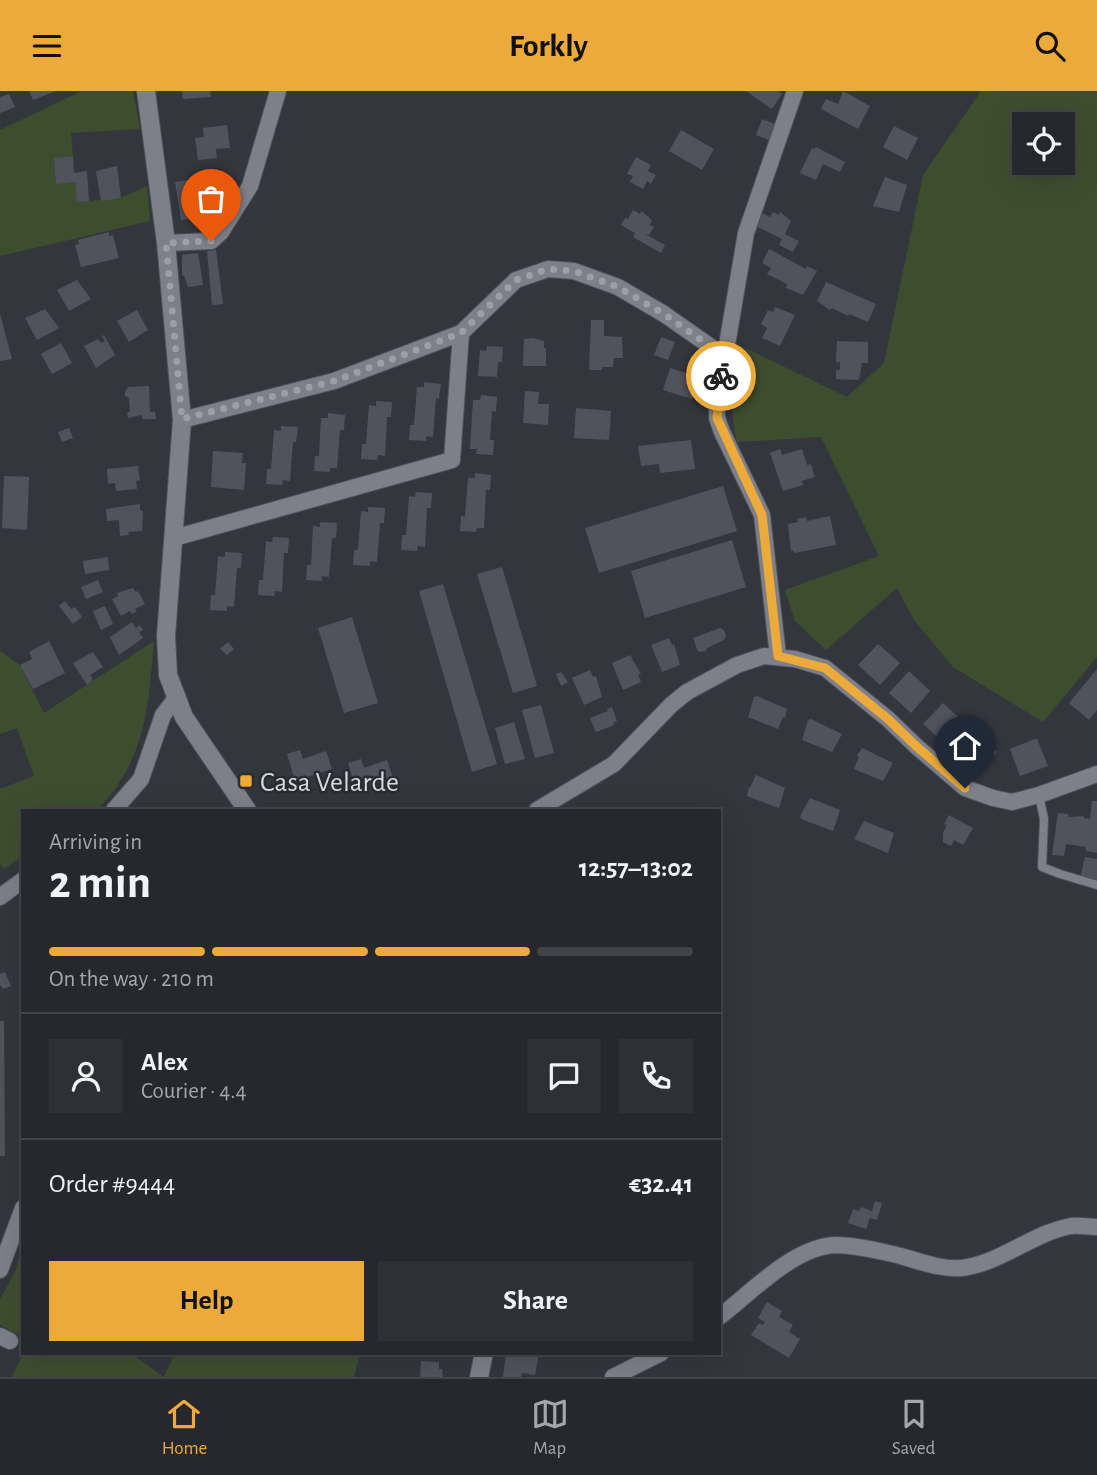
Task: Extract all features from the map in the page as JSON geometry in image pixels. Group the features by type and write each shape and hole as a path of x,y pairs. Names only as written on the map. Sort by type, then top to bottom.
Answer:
{"street":[{"path":"146,91 166,243 182,419 166,656 168,675 184,717 246,809"},
{"path":"166,243 211,241 221,232 250,186 278,91"},
{"path":"778,656 762,515 717,418 717,404 746,233 795,91"},
{"path":"182,419 334,381 461,333 516,280 557,268 618,287 664,314 724,356"},
{"path":"174,538 452,460 461,333"},
{"path":"539,809 614,764 687,692 748,661 764,656 778,656 825,668 888,719 965,788 993,798 1012,801 1040,795 1097,774"},
{"path":"115,809 141,779 163,715 176,698"},
{"path":"0,897 21,881"},
{"path":"0,1270 21,1213"},
{"path":"721,1315 764,1278 803,1255 832,1245 853,1246 933,1265 961,1268 980,1263 1073,1225 1097,1227"},
{"path":"479,1377 484,1355"},
{"path":"613,1377 657,1355"}],"lane":[{"path":"1040,795 1044,819 1042,867 1097,885"}],"green space":[{"path":"82,91 133,91 140,129 71,133 73,156 54,158 56,183 75,182 77,202 121,198 147,186 150,221 0,256 0,130"},
{"path":"981,91 1097,91 1097,657 1043,722 953,667 914,620 897,588 826,650 795,621 785,590 879,556 821,437 737,442 732,406 735,343 847,397 884,363 923,175"},
{"path":"154,641 142,732 126,772 98,809 21,809 21,857 4,869 0,864 0,789 34,776 17,728 0,734 0,651 20,665 44,713"},
{"path":"21,1251 21,1336 0,1325 0,1300 16,1269"},
{"path":"22,1355 133,1355 164,1377 12,1377"},
{"path":"174,1355 360,1355 354,1377 164,1377"}],"building":[{"path":"29,91 56,91 33,100"},
{"path":"182,91 210,91 211,97 183,99"},
{"path":"746,91 778,91 782,94 772,109"},
{"path":"843,91 870,106 858,129 821,109 826,99 838,104"},
{"path":"9,94 15,107 0,113 0,97"},
{"path":"762,119 775,124 769,140 756,135"},
{"path":"227,125 230,148 216,149 217,158 198,160 195,138 204,137 203,128"},
{"path":"894,126 918,138 907,160 883,147"},
{"path":"681,130 714,149 702,170 669,151"},
{"path":"816,147 845,162 840,172 823,164 816,180 800,173 812,148"},
{"path":"73,156 74,173 87,171 89,201 77,202 75,182 56,184 54,158"},
{"path":"636,157 651,165 648,171 656,175 651,184 647,181 643,189 630,182 633,176 627,174"},
{"path":"117,166 121,198 101,201 96,171"},
{"path":"208,177 210,190 192,193 195,218 181,220 175,182"},
{"path":"885,177 907,185 899,212 873,206"},
{"path":"633,210 640,214 641,211 652,220 650,225 654,227 649,235 645,234 665,245 661,253 633,237 635,233 621,225"},
{"path":"773,212 779,215 780,212 791,221 785,234 799,241 793,252 779,245 782,239 756,226 762,213 770,217"},
{"path":"109,232 109,236 113,235 119,258 81,267 75,245 79,244 78,240"},
{"path":"769,249 806,269 807,266 817,271 803,295 786,288 787,284 767,274 771,268 762,263"},
{"path":"216,250 223,304 212,305 207,251"},
{"path":"198,253 203,285 188,287 184,275 182,276 182,255"},
{"path":"77,280 91,299 69,311 57,290"},
{"path":"826,282 876,304 868,322 832,308 830,310 817,301"},
{"path":"775,307 795,315 780,346 762,338 767,328 761,324 768,310 773,312"},
{"path":"45,309 59,328 37,340 25,318"},
{"path":"137,310 148,330 129,342 117,321"},
{"path":"0,314 12,359 0,361"},
{"path":"591,320 604,320 604,336 622,337 623,358 614,358 613,367 589,370"},
{"path":"104,335 115,355 96,368 84,346 98,339 101,343 105,341 102,336"},
{"path":"661,337 675,342 668,360 654,355"},
{"path":"524,339 544,341 546,366 523,366"},
{"path":"837,341 868,342 868,363 862,363 859,380 836,379 836,370 840,370 840,362 836,362"},
{"path":"61,343 72,363 52,374 41,354"},
{"path":"487,346 503,347 497,377 478,376 480,350 486,351"},
{"path":"670,368 699,377 692,399 663,390"},
{"path":"424,382 441,384 439,399 436,398 433,437 426,436 426,441 409,440 410,425 414,425 417,387 424,387"},
{"path":"149,386 150,412 155,412 156,419 142,419 142,415 128,418 129,398 125,396 125,392 128,387"},
{"path":"525,391 539,392 538,404 549,404 548,425 523,423"},
{"path":"481,395 497,397 496,412 492,411 490,440 494,440 493,455 476,454 477,449 470,449 473,400 480,400"},
{"path":"376,401 392,402 391,417 387,417 385,456 378,455 377,460 361,459 362,444 366,444 369,405 376,406"},
{"path":"576,408 611,411 609,440 574,438"},
{"path":"328,413 345,415 344,430 340,430 337,468 330,468 330,472 314,471 315,456 319,456 321,418 328,418"},
{"path":"281,426 298,427 296,442 293,442 290,481 283,480 282,485 266,484 267,469 271,469 274,430 281,431"},
{"path":"69,428 73,438 62,442 58,432"},
{"path":"691,440 695,469 660,473 659,464 641,466 638,446"},
{"path":"780,449 782,455 802,449 807,465 811,464 815,477 802,481 803,485 783,491 770,453"},
{"path":"213,451 243,453 242,463 246,463 244,490 211,487"},
{"path":"138,466 140,480 136,481 137,489 116,491 115,483 108,484 107,469"},
{"path":"475,473 491,475 490,490 486,490 484,528 477,528 476,532 460,531 461,516 465,516 468,478 475,478"},
{"path":"4,476 29,477 27,530 2,528"},
{"path":"723,486 737,531 599,573 585,528"},
{"path":"416,492 432,493 431,508 427,508 425,547 418,546 417,551 401,550 402,535 406,535 409,496 415,497"},
{"path":"140,504 140,510 143,511 142,531 128,532 129,535 120,536 119,520 107,521 106,509"},
{"path":"368,507 385,508 384,523 380,523 377,562 370,561 370,566 353,565 354,550 358,550 361,511 368,512"},
{"path":"830,516 836,545 794,553 791,551 788,524 806,517 807,521"},
{"path":"320,522 337,523 336,538 332,538 329,577 322,576 322,581 306,580 307,565 311,565 313,526 320,527"},
{"path":"273,537 289,538 288,553 284,553 282,592 275,591 274,596 258,595 259,580 263,580 266,541 272,542"},
{"path":"732,540 746,587 645,618 631,571"},
{"path":"225,552 242,553 241,568 237,568 234,607 227,606 227,611 210,610 211,595 215,595 218,556 225,557"},
{"path":"108,557 109,570 85,574 83,561"},
{"path":"502,567 537,686 513,693 477,574"},
{"path":"98,580 103,592 86,599 81,587"},
{"path":"443,584 497,764 472,772 419,591"},
{"path":"133,588 138,591 145,604 135,609 137,611 132,614 130,611 121,616 112,599 118,596 117,593"},
{"path":"65,601 71,609 75,607 82,617 73,624 59,606"},
{"path":"105,606 113,624 101,630 93,611"},
{"path":"352,617 378,703 344,713 318,628"},
{"path":"132,622 136,628 140,625 143,630 139,632 143,638 119,655 110,637"},
{"path":"720,628 726,636 724,640 706,651 698,652 693,638"},
{"path":"669,638 672,645 674,644 680,665 662,672 651,645"},
{"path":"49,641 65,673 33,689 20,665 32,659 29,652"},
{"path":"228,642 234,649 227,655 220,649"},
{"path":"878,644 900,663 880,685 858,665"},
{"path":"93,652 103,667 90,675 93,680 87,685 73,663"},
{"path":"630,655 641,674 638,675 641,682 623,690 612,663"},
{"path":"1097,669 1097,710 1089,720 1069,703"},
{"path":"590,670 593,677 596,676 602,697 584,705 572,678"},
{"path":"909,671 930,691 911,713 889,693"},
{"path":"561,672 568,682 561,686 556,674"},
{"path":"754,697 787,709 778,729 748,717"},
{"path":"943,703 964,722 945,744 923,724"},
{"path":"541,705 554,753 535,758 522,710"},
{"path":"612,707 617,721 614,725 596,732 590,718"},
{"path":"808,720 842,734 832,752 802,740"},
{"path":"514,722 525,759 505,764 495,728"},
{"path":"975,732 997,752 977,773 955,754"},
{"path":"1035,739 1048,766 1020,776 1010,749"},
{"path":"862,748 893,763 883,781 854,769"},
{"path":"300,750 303,759 326,751 332,769 295,781 287,754"},
{"path":"361,759 364,768 387,760 393,778 356,790 348,763"},
{"path":"756,775 785,788 779,808 747,796"},
{"path":"810,798 840,810 833,831 801,819 800,816"},
{"path":"1092,801 1097,801 1097,853 1086,851 1086,847 1066,844 1064,856 1052,855 1058,813 1090,819"},
{"path":"949,815 973,828 963,845 954,840 951,846 943,842 947,825 944,824"},
{"path":"864,821 894,833 888,853 854,839"},
{"path":"1085,857 1097,859 1097,882 1080,878"},
{"path":"5,972 11,986 3,989 0,985 0,974"},
{"path":"0,1021 4,1021 5,1156 0,1156"},
{"path":"875,1201 882,1203 877,1220 870,1218 866,1229 848,1223 853,1209 859,1211 861,1207 872,1211"},
{"path":"767,1302 782,1311 779,1317 793,1325 789,1332 800,1339 789,1358 751,1335 759,1323 763,1325 765,1322 758,1318"},
{"path":"506,1355 539,1355 535,1375 522,1373 521,1377 503,1377"},
{"path":"421,1361 439,1362 443,1377 420,1377"}],"way so far":[{"path":"211,241 166,243 182,419 334,381 461,333 516,280 557,268 574,271 618,287 664,314 724,356 721,376"}],"place":[{"name":"Casa Velarde","path":"246,781"}],"route":[{"path":"721,376 717,418 762,515 778,656 825,668 888,719 965,788"}]}
